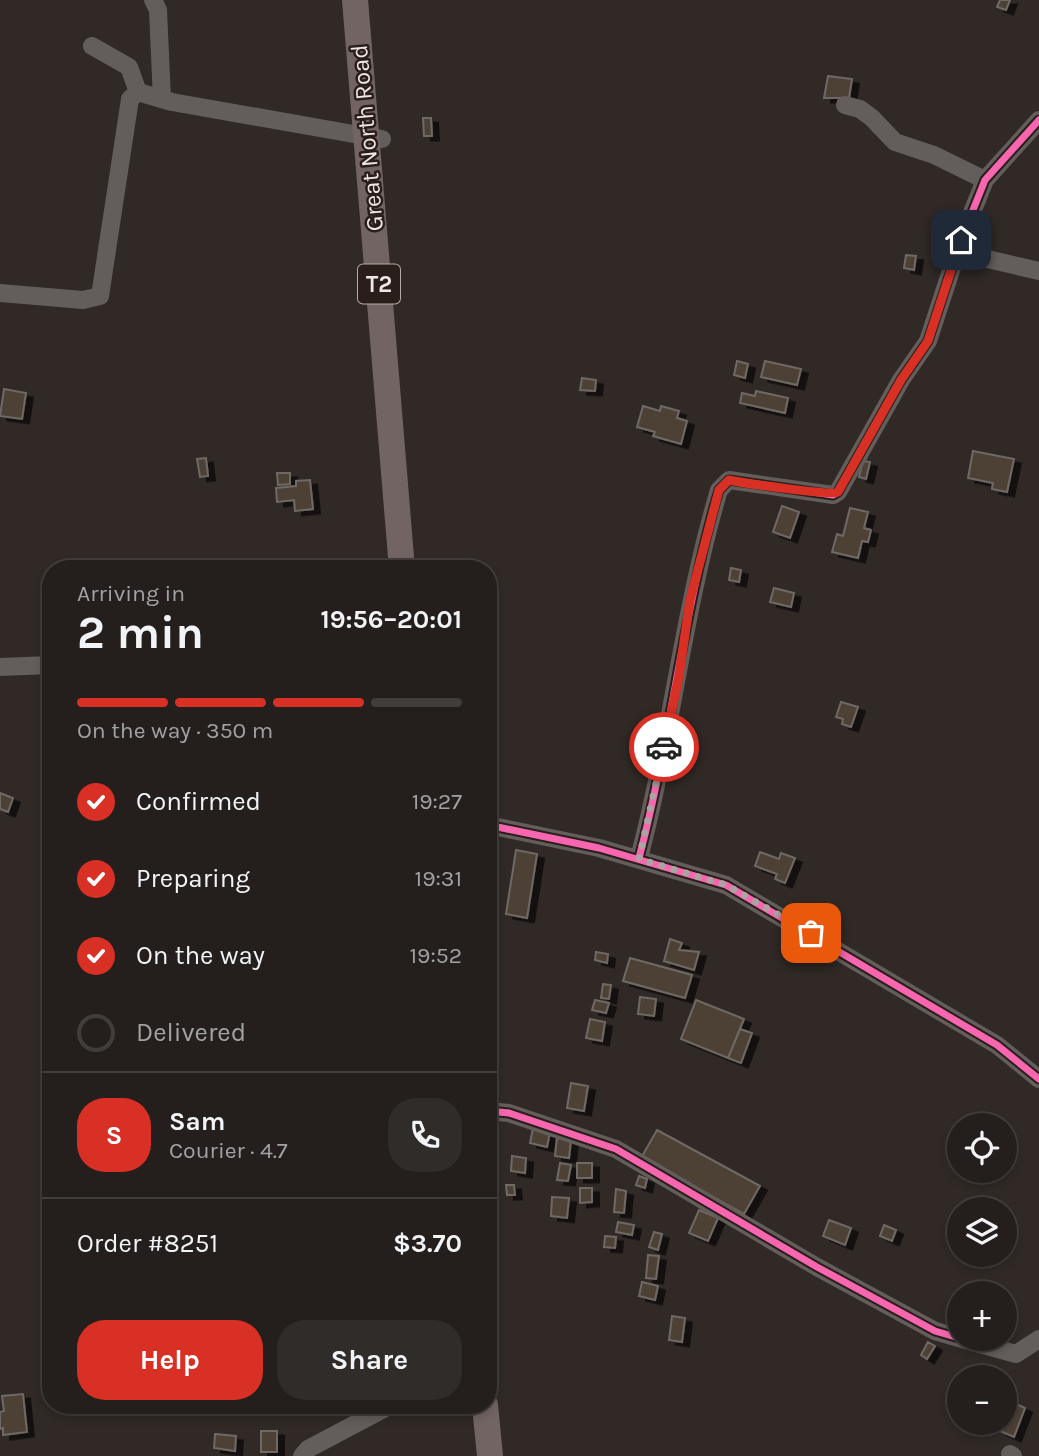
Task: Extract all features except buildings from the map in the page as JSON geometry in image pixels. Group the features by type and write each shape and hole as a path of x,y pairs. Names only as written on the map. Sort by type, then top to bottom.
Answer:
{"highway":[{"name":"Great North Road","path":"355,0 374,138 411,560"},
{"name":"Great North Road","path":"371,0 374,138 401,560"},
{"path":"472,1414 475,1456"},
{"path":"486,1414 490,1456"}],"street":[{"path":"153,0 158,10 162,99"},
{"path":"92,46 129,67 138,92"},
{"path":"138,92 162,99 374,138"},
{"path":"0,293 83,300 100,296 130,99 138,92"},
{"path":"845,105 872,118 895,142 934,155 985,180"},
{"path":"639,859 672,716 690,600 719,490 729,480 802,488 833,495 838,492 901,380 928,341 957,252 985,180 1039,120"},
{"path":"957,252 1039,271"},
{"path":"0,667 42,665"},
{"path":"497,827 639,859 726,885 748,895 998,1045 1039,1079"},
{"path":"497,1112 509,1113 616,1149 817,1267 935,1331 947,1334"},
{"path":"1006,1351 1016,1354 1039,1339"},
{"path":"302,1456 307,1449 374,1414"}],"cycle path":[{"path":"639,858 660,766 686,628 719,490 729,480 833,495 838,492 901,380 928,341 961,240 985,180 1039,120"},
{"path":"497,827 599,848 726,885 997,1045 1039,1079"},
{"path":"497,1112 509,1113 616,1149 817,1267 935,1331 947,1334"}],"way so far":[{"path":"664,747 639,859 726,885 748,895 811,933"}],"route":[{"path":"664,747 672,716 690,600 719,490 729,480 755,485 802,488 833,495 838,492 901,380 935,327 961,240"}]}
